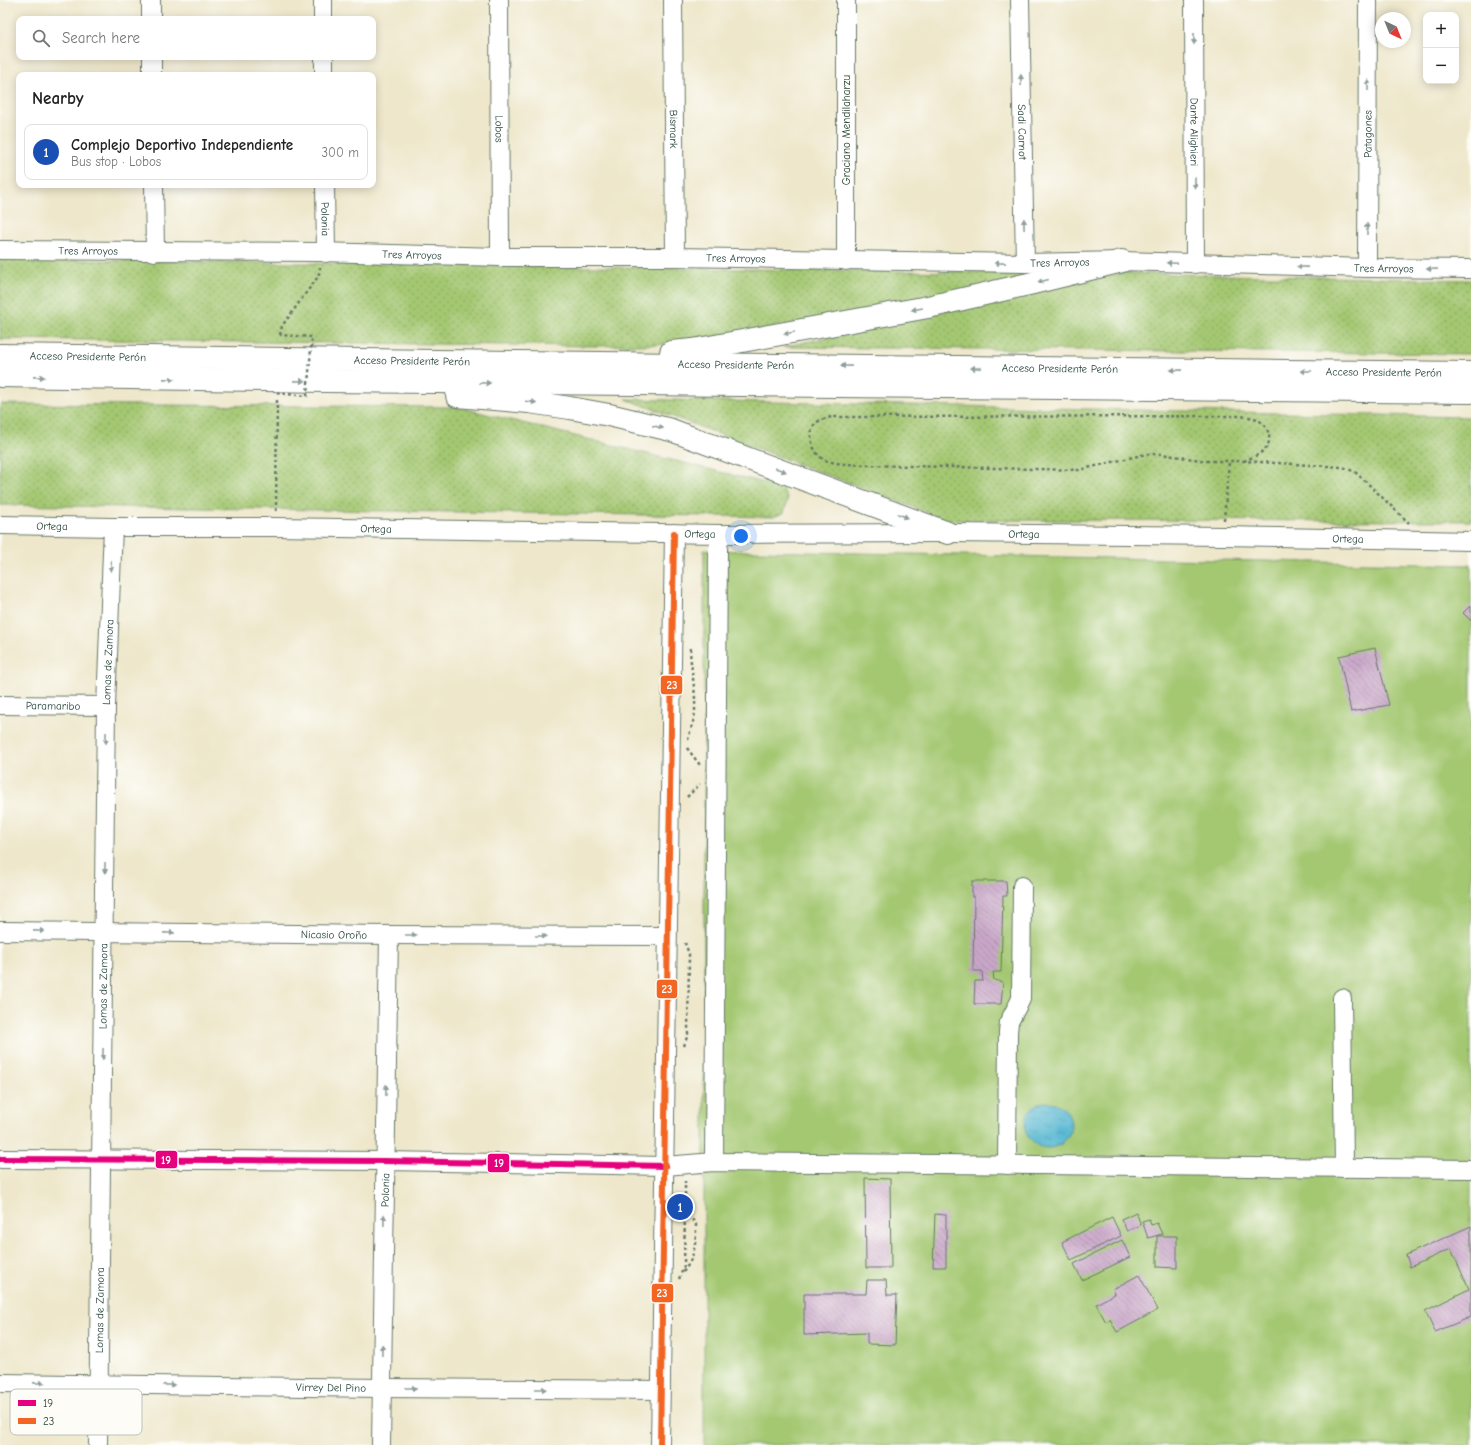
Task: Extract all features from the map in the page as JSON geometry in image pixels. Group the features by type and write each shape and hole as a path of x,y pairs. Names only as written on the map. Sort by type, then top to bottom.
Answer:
{"highway":[{"path":"516,362 602,353 666,353 692,350 928,307 1122,261"},
{"name":"Acceso Presidente Perón","path":"0,355 1471,373"},
{"name":"Acceso Presidente Perón","path":"0,376 326,381 1471,392"},
{"path":"326,381 372,393 471,397 529,402 609,415 671,430 948,533"}],"street":[{"path":"151,0 151,16"},
{"path":"323,0 323,16"},
{"name":"Lobos","path":"499,0 500,257"},
{"name":"Bismark","path":"673,0 675,258"},
{"name":"Graciano Mendilaharzu","path":"846,0 846,261"},
{"name":"Sadi Carnot","path":"1020,0 1025,263"},
{"name":"Dante Alighieri","path":"1194,0 1195,264"},
{"name":"Patagones","path":"1367,268 1368,0"},
{"path":"152,60 152,72"},
{"path":"324,60 324,72"},
{"path":"154,188 155,252"},
{"name":"Polonia","path":"323,252 325,188"},
{"name":"Tres Arroyos","path":"0,250 323,252 500,257 1025,263 1122,261 1367,268 1471,269"},
{"name":"Ortega","path":"0,525 276,527 720,534 948,533 1223,536 1471,541"},
{"name":"Lomas de Zamora","path":"99,1389 106,706 113,527"},
{"path":"660,1445 665,1166 675,937 674,533"},
{"path":"714,1162 718,556 720,534"},
{"name":"Paramaribo","path":"0,705 106,706"},
{"path":"1008,1165 1008,1032 1009,1022 1021,1000 1022,886"},
{"name":"Nicasio Oroño","path":"0,931 675,937"},
{"name":"Polonia","path":"381,1445 389,935"},
{"path":"1342,998 1344,1168"},
{"path":"0,1158 101,1160 385,1161 665,1166 686,1163 714,1162 1471,1169"},
{"name":"Virrey Del Pino","path":"0,1383 662,1390"},
{"name":"Lomas de Zamora","path":"98,1435 98,1445"}],"path":[{"path":"276,527 277,394 307,396 312,337 280,335 282,326 317,278 320,271 323,252"},
{"path":"1244,461 1254,457 1266,449 1270,440 1268,431 1262,423 1254,418 1241,416 832,417 816,423 811,438 814,450 824,460 839,463 866,465 1079,470 1127,457 1146,454 1160,454 1207,461 1244,461 1343,467 1355,472 1428,540"},
{"path":"1223,536 1229,461"},
{"path":"687,755 687,748 695,710 694,689 690,663 690,641"},
{"path":"687,748 698,761 700,771"},
{"path":"686,790 686,798 701,782"},
{"path":"675,937 689,954 688,1034 681,1052"},
{"path":"683,1272 689,1265 693,1255 696,1233 696,1224 685,1211 686,1163"}],"green space":[{"path":"0,259 1039,273 994,289 676,344 596,346 0,339"},
{"path":"1123,273 1471,280 1471,354 783,347"},
{"path":"626,399 1471,417 1471,521 947,520"},
{"path":"0,404 458,407 781,487 788,498 784,513 773,517 0,505"},
{"path":"704,550 1471,565 1471,1445 704,1445"}],"water":[{"path":"1048,1102 1061,1106 1067,1112 1071,1125 1067,1138 1061,1144 1048,1148 1035,1144 1029,1138 1025,1125 1029,1112 1035,1106"}],"building":[{"path":"1471,605 1471,621 1463,613"},
{"path":"1375,648 1389,705 1351,712 1339,656"},
{"path":"972,881 1006,881 1007,896 1003,896 1001,972 993,972 994,980 1003,982 1001,1004 974,1004 975,981 983,981 982,971 973,971 974,897 972,897"},
{"path":"865,1178 890,1179 891,1268 866,1268"},
{"path":"1136,1212 1141,1225 1127,1231 1121,1219"},
{"path":"935,1214 946,1215 946,1267 933,1267"},
{"path":"1112,1217 1121,1236 1071,1260 1062,1242"},
{"path":"1149,1219 1151,1225 1157,1223 1162,1234 1148,1238 1142,1221"},
{"path":"1471,1226 1471,1317 1435,1332 1425,1311 1469,1289 1451,1249 1410,1267 1406,1255"},
{"path":"1157,1236 1177,1236 1177,1268 1157,1267"},
{"path":"1122,1240 1130,1257 1082,1280 1074,1264"},
{"path":"1139,1275 1158,1310 1117,1332 1110,1319 1106,1322 1096,1304 1115,1294 1113,1289"},
{"path":"867,1280 886,1280 887,1295 897,1295 895,1345 867,1344 867,1333 804,1335 804,1294 866,1294"}],"transit line":[{"name":"23","path":"660,1445 674,533"},
{"name":"19","path":"0,1159 385,1161 665,1166"}],"place":[{"name":"Complejo Deportivo Independiente","path":"680,1207"}]}
